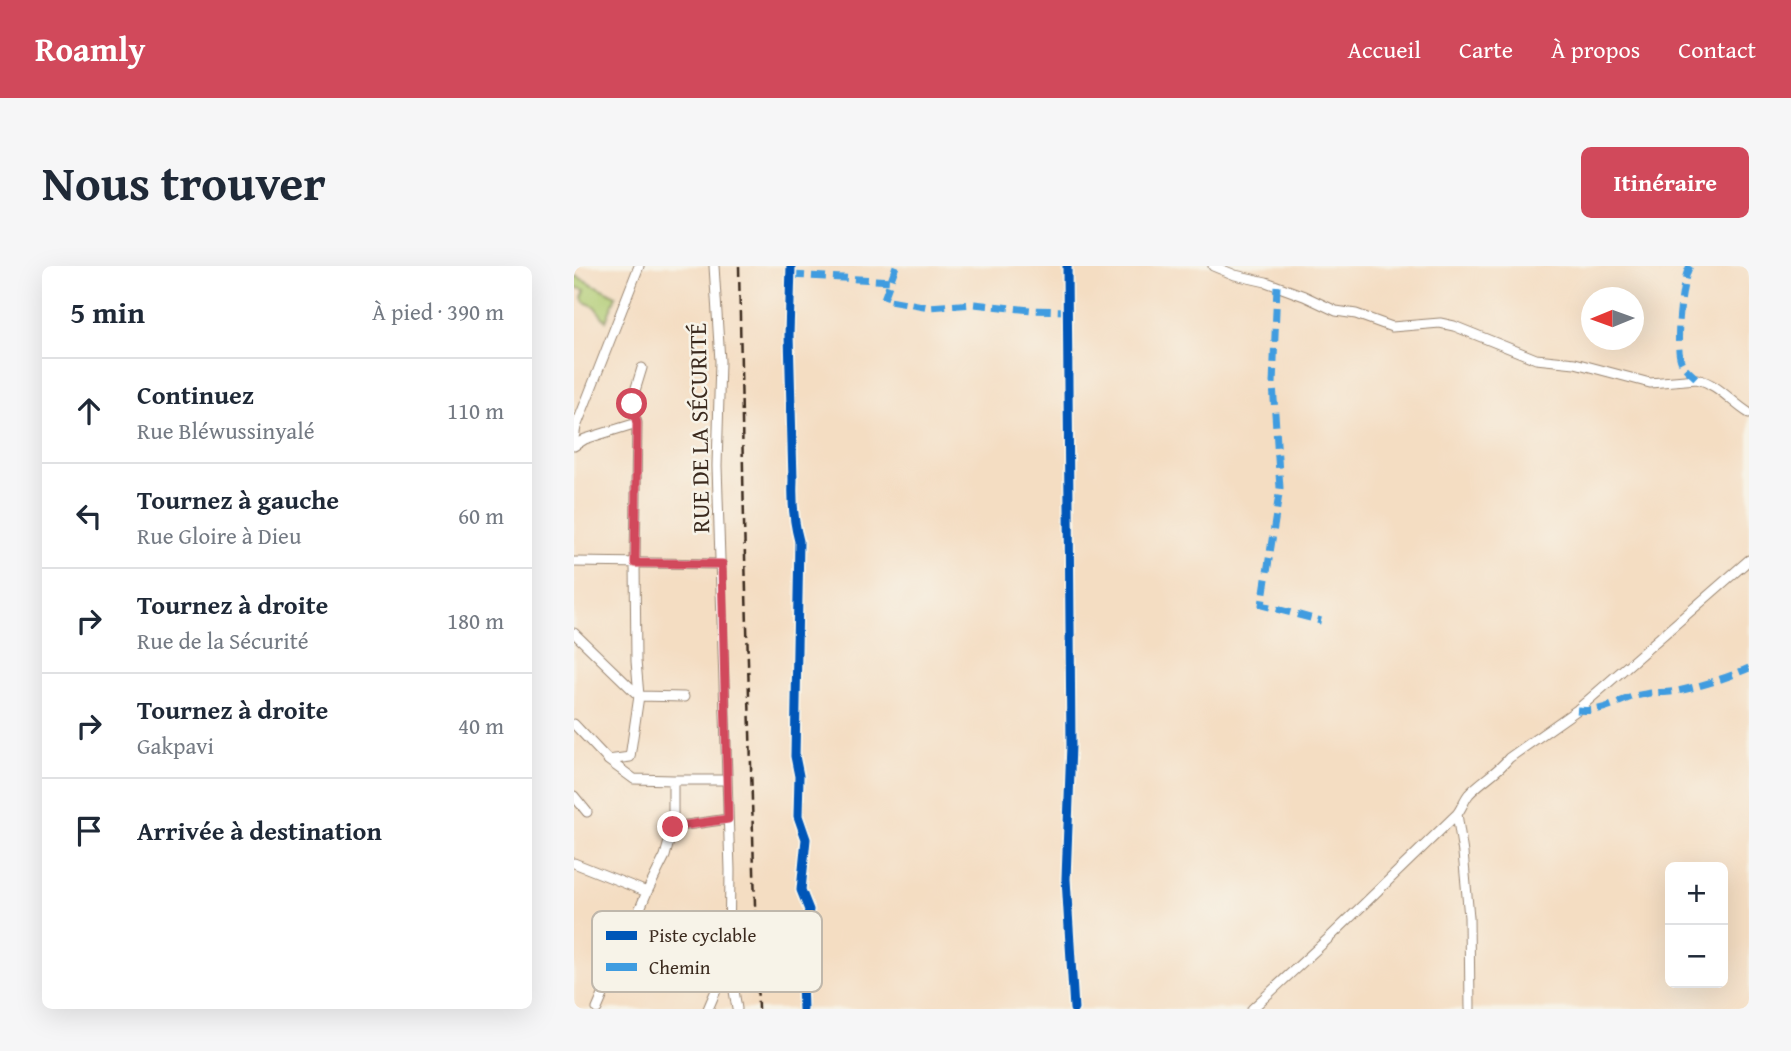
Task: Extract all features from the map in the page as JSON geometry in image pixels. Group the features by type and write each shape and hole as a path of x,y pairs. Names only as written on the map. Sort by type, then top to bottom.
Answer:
{"street":[{"path":"574,438 576,426 639,266"},
{"name":"RUE DE LA SÉCURITÉ","path":"714,266 720,361 717,466 722,564 730,911"},
{"path":"791,266 791,503 799,541 795,755 799,776 799,816 806,839 801,890 808,911"},
{"path":"1067,266 1071,745 1066,879 1074,1009"},
{"path":"1213,266 1235,275 1266,282 1336,311 1356,314 1392,327 1440,323 1454,326 1536,359 1574,363 1650,383 1697,379 1705,381 1749,413"},
{"path":"608,760 630,757 639,696 635,563 637,423 632,404 642,368"},
{"path":"574,446 585,439 637,423"},
{"path":"1252,1009 1457,814 1467,796 1501,769 1509,758 1577,710 1749,560"},
{"path":"574,562 722,564"},
{"path":"574,632 639,696 684,697"},
{"path":"574,724 608,760 634,779 727,780"},
{"path":"639,911 665,856 673,827 673,780"},
{"path":"574,796 587,812"},
{"path":"1457,814 1469,917 1470,1009"},
{"path":"673,827 728,819"},
{"path":"574,863 647,892"},
{"path":"597,1009 604,992"},
{"path":"708,1009 715,992"}],"green space":[{"path":"574,275 616,296 606,321 594,306 584,302 582,297 585,290 574,287"}],"railway":[{"path":"739,266 755,911"},
{"path":"758,992 758,1009"}],"marked path":[{"path":"896,266 884,299 929,307 974,304 1068,311"},
{"path":"1690,266 1681,300 1679,345 1682,363 1697,379"},
{"path":"791,275 892,281"},
{"path":"1277,286 1273,384 1280,488 1262,605 1321,621"},
{"path":"1577,710 1597,709 1649,693 1686,689 1749,668"}],"cycle path":[{"path":"791,266 789,335 793,503 799,541 795,756 799,776 798,816 806,839 801,890 809,911"},
{"path":"1067,266 1071,745 1066,879 1074,1009"},
{"path":"802,992 803,1009"}],"route":[{"path":"632,404 637,423 635,563 722,564 728,819 673,827"}]}
